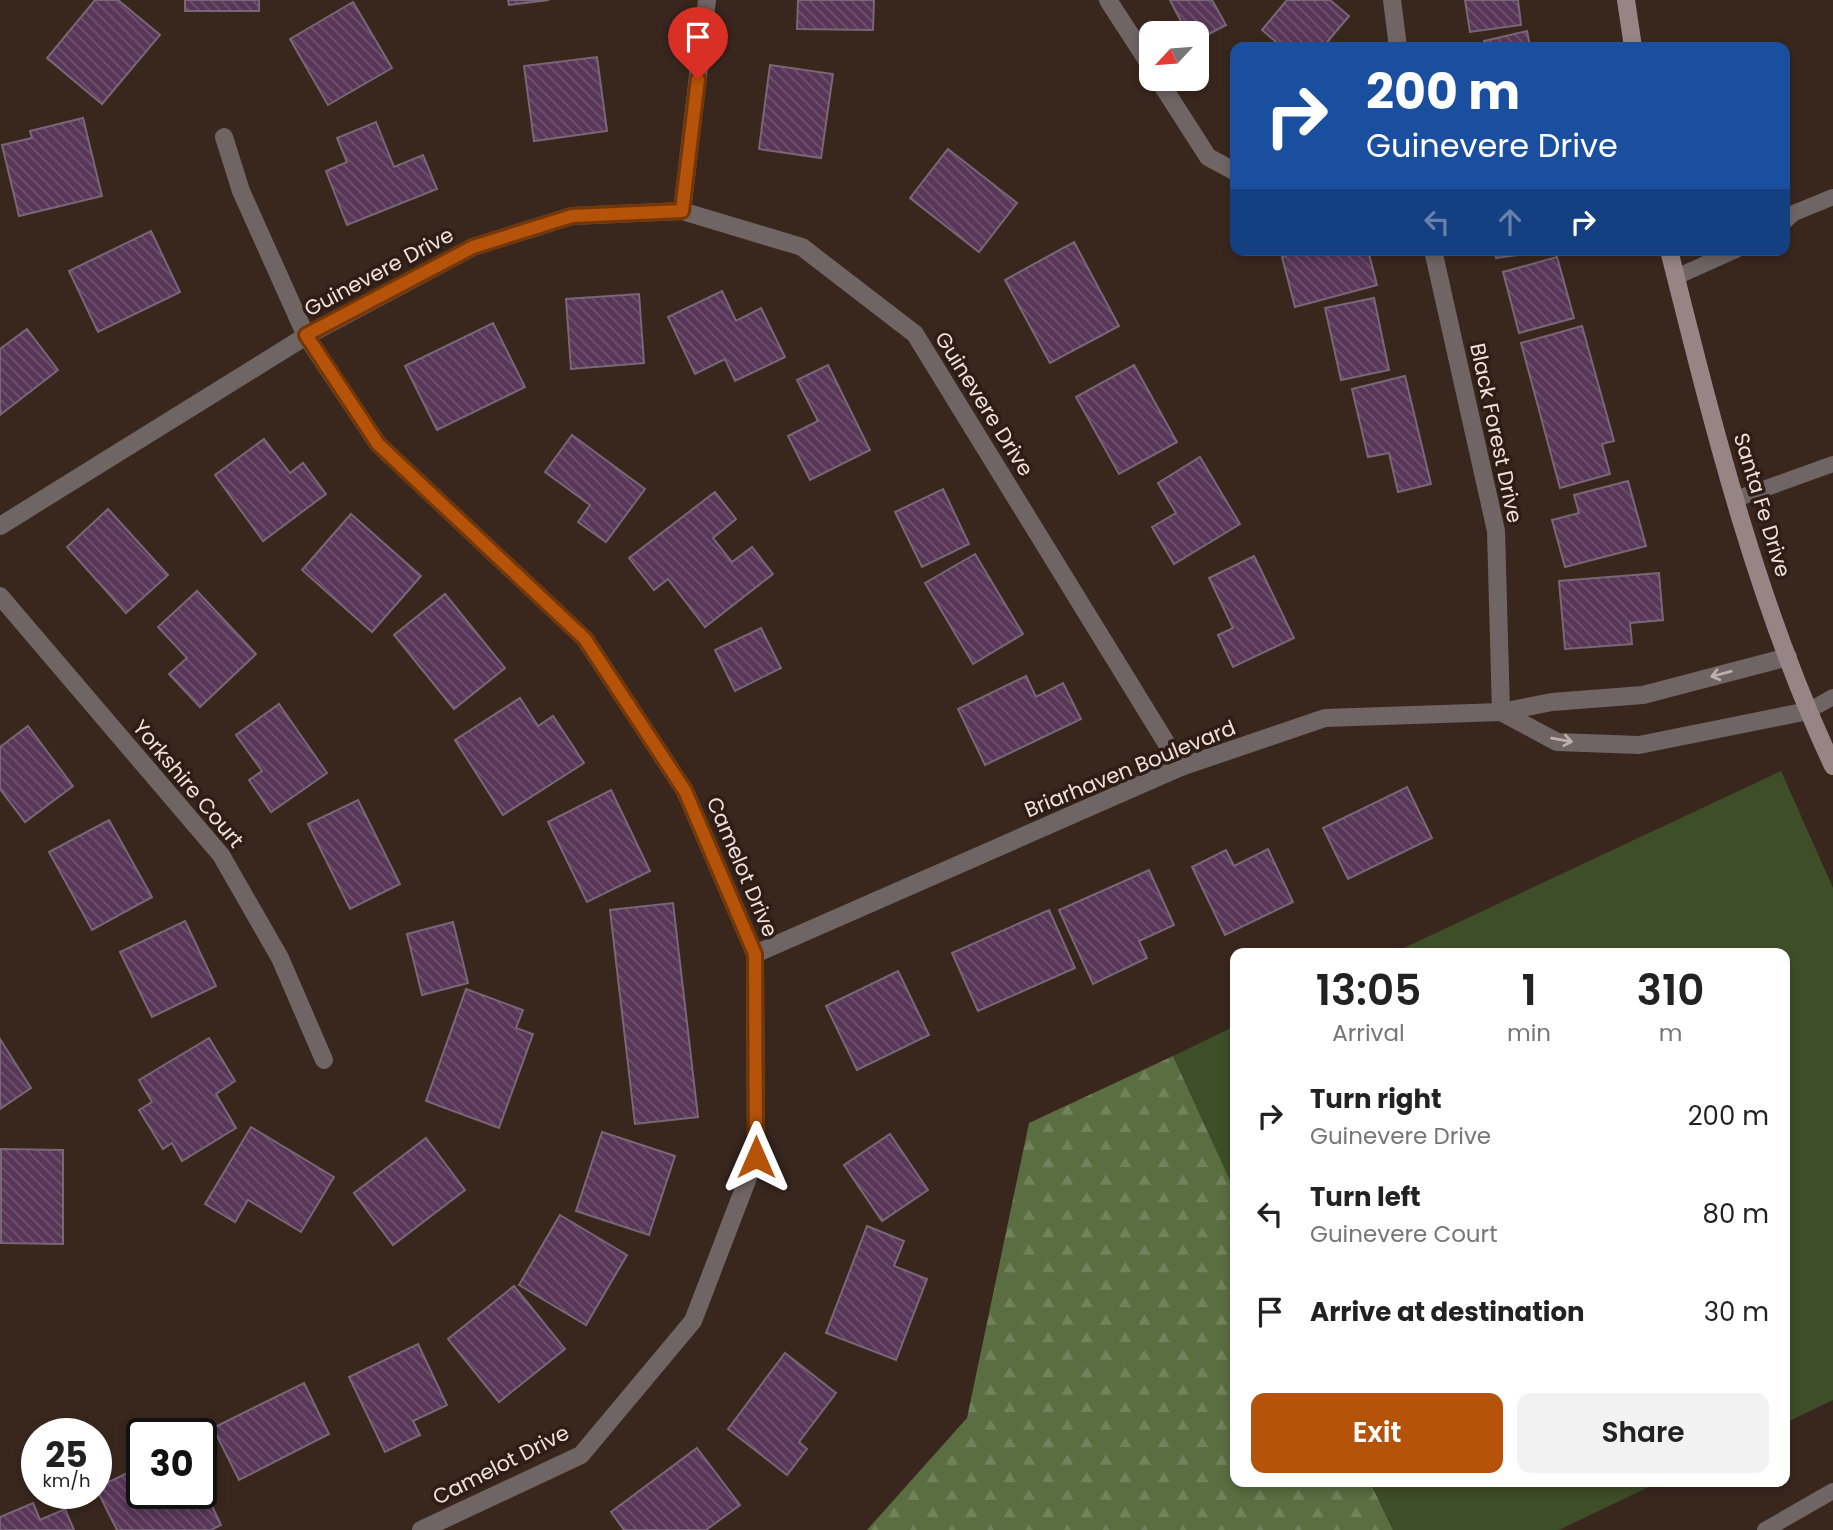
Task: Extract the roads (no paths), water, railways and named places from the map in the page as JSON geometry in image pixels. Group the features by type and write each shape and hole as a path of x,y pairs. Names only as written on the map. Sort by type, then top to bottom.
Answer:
{"main road":[{"path":"1626,0 1632,42"},
{"name":"Santa Fe Drive","path":"1671,256 1717,440 1788,657 1808,711 1833,766"}],"street":[{"path":"682,211 707,0"},
{"path":"1108,0 1139,48"},
{"path":"1392,0 1397,42"},
{"path":"1166,91 1208,158 1230,169"},
{"name":"Camelot Drive","path":"224,137 241,191 306,335 378,444 585,639 685,791 755,954 756,1157 692,1321 580,1455 421,1530"},
{"name":"Guinevere Drive","path":"0,526 306,335 473,247 572,216 682,211 802,247 915,334 1181,767"},
{"name":"Black Forest Drive","path":"1434,256 1496,531 1501,712"},
{"name":"Yorkshire Court","path":"0,596 221,855 280,958 324,1060"},
{"name":"Briarhaven Boulevard","path":"755,954 1181,767 1325,718 1501,712 1552,702 1643,695 1788,657"},
{"path":"1501,712 1557,742 1639,745 1808,711"}],"lane":[{"path":"1790,217 1833,197"},
{"path":"1676,277 1723,256"},
{"path":"1736,499 1833,464"},
{"path":"1808,711 1833,698"},
{"path":"1765,1530 1833,1491"}]}
